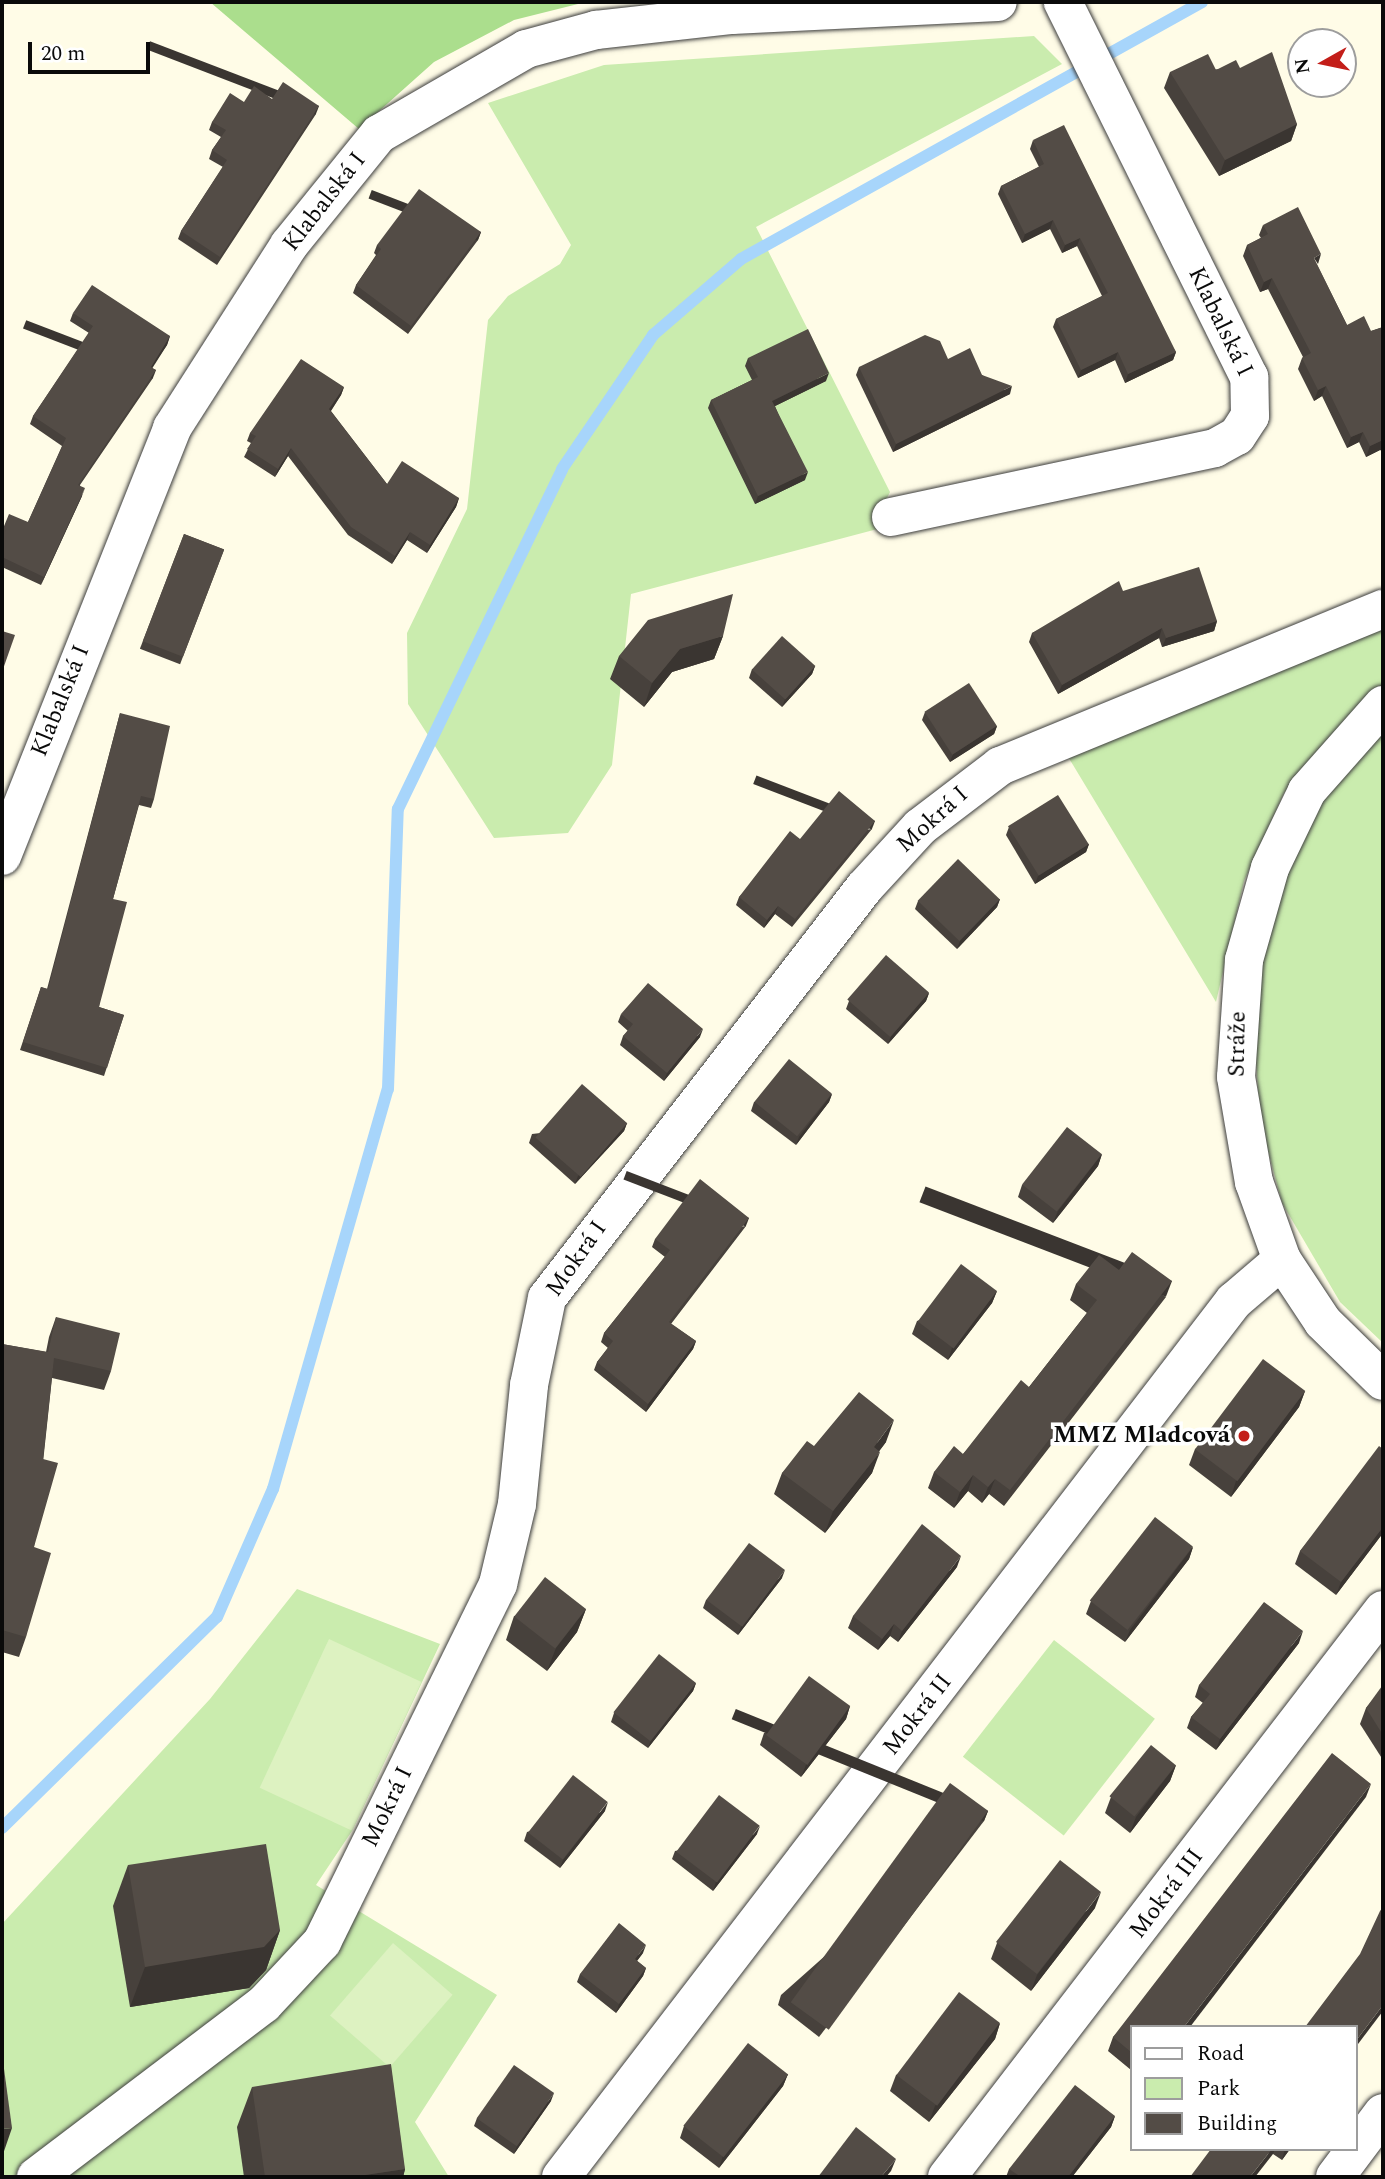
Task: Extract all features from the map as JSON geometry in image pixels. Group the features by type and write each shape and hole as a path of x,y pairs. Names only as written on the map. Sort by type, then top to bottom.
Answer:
{"street":[{"name":"Klabalská I","path":"2,856 172,428 289,245 379,134 526,49 596,30 732,15 998,2"},
{"name":"Klabalská I","path":"891,517 1215,448 1237,436 1250,416 1249,377 1063,2"},
{"name":"Mokrá I","path":"36,2177 264,2004 322,1942 498,1584 517,1504 529,1385 547,1298 864,888 920,827 1000,765 1383,609"},
{"name":"Stráže","path":"1383,705 1307,791 1284,831 1249,933 1236,1077 1254,1182 1282,1260 1323,1322 1383,1381"},
{"name":"Mokrá II","path":"561,2177 1234,1301 1282,1260"},
{"name":"Mokrá III","path":"947,2177 1383,1609"},
{"path":"1357,2148 1383,2113"},
{"path":"1335,2177 1354,2151"}],"green space":[{"path":"210,2 586,2 514,20 434,62 359,129"},
{"path":"1034,36 1062,64 756,227 890,492 883,506 885,527 631,594 612,765 568,833 494,838 408,704 407,633 467,509 488,320 508,296 560,264 571,245 488,103 604,65"},
{"path":"1383,622 1383,688 1284,793 1244,881 1216,1002 1067,755"},
{"path":"1383,724 1383,1343 1340,1302 1282,1203 1260,1121 1254,1028 1265,940 1291,858 1329,790"},
{"path":"297,1589 440,1644 352,1831 316,1885 497,1995 415,2122 449,2177 2,2177 2,1924 210,1699"},
{"path":"329,1639 421,1682 352,1831 260,1788"},
{"path":"1054,1640 1155,1719 1064,1835 963,1757"},
{"path":"393,1943 453,1995 390,2067 330,2015"}],"building":[{"path":"1272,52 1297,124 1225,160 1170,72 1208,54 1216,70 1236,60 1240,68"},
{"path":"283,82 319,106 220,257 181,231 227,160 212,150 226,130 212,122 230,93 244,102 254,86 272,99"},
{"path":"1064,125 1176,352 1128,374 1118,352 1081,370 1056,319 1108,293 1080,238 1065,245 1053,220 1025,234 1001,186 1044,164 1033,140"},
{"path":"419,189 481,232 411,326 356,285 381,249 377,245"},
{"path":"1298,207 1321,254 1314,258 1347,325 1364,316 1371,331 1383,327 1383,440 1370,446 1363,432 1351,437 1326,386 1318,390 1302,358 1311,353 1272,278 1264,282 1247,245 1268,234 1263,225"},
{"path":"92,285 170,336 151,367 156,370 78,485 85,488 44,577 2,557 2,531 9,514 28,522 66,438 33,416 93,326 73,313"},
{"path":"808,329 829,373 772,401 808,472 758,496 711,400 758,377 748,358"},
{"path":"925,335 940,341 948,359 970,348 982,375 1012,386 896,444 859,367"},
{"path":"301,359 344,387 329,409 387,484 402,461 459,498 430,545 410,532 395,556 351,527 291,448 278,469 247,449 256,436 250,433"},
{"path":"184,534 224,549 183,657 143,641"},
{"path":"1199,567 1217,621 1166,638 1162,628 1062,685 1032,633 1119,581 1123,591"},
{"path":"733,594 723,636 680,649 652,683 619,656 648,620"},
{"path":"2,631 15,635 2,672"},
{"path":"782,636 815,666 785,700 752,669"},
{"path":"969,683 997,726 952,755 925,712"},
{"path":"120,713 170,726 154,799 141,796 113,899 127,902 99,1007 124,1015 107,1068 23,1042 41,987 48,989"},
{"path":"839,791 875,821 795,919 778,906 767,920 739,897 790,831 800,839"},
{"path":"1058,795 1089,844 1039,875 1008,826"},
{"path":"958,859 1000,899 959,941 918,901"},
{"path":"886,955 929,992 890,1037 847,1000"},
{"path":"648,983 703,1029 667,1073 623,1036 633,1024 621,1014"},
{"path":"789,1059 832,1094 797,1136 754,1102"},
{"path":"582,1084 627,1123 581,1177 535,1138"},
{"path":"1067,1127 1102,1154 1057,1212 1022,1185"},
{"path":"700,1179 749,1218 669,1322 696,1341 648,1404 597,1362 613,1341 604,1333 670,1250 655,1239"},
{"path":"1132,1252 1172,1281 1010,1490 995,1479 988,1487 973,1475 960,1492 934,1472 954,1446 963,1454 1021,1380 1029,1387 1097,1300 1076,1284 1099,1255 1119,1270"},
{"path":"961,1264 997,1291 954,1349 918,1322"},
{"path":"56,1317 120,1333 111,1371 54,1358 43,1459 58,1463 34,1547 51,1553 26,1637 2,1630 2,1344 48,1352"},
{"name":"MMZ Mladcová","path":"1263,1359 1305,1391 1237,1481 1195,1449"},
{"path":"859,1392 894,1420 874,1447 880,1452 833,1511 782,1473 807,1441 814,1446"},
{"path":"1379,1446 1383,1449 1383,1527 1341,1582 1300,1551"},
{"path":"1155,1517 1193,1547 1128,1630 1090,1601"},
{"path":"922,1524 961,1556 902,1631 894,1624 882,1639 853,1616"},
{"path":"749,1543 785,1570 742,1627 706,1600"},
{"path":"545,1577 586,1609 555,1648 514,1616"},
{"path":"1264,1602 1303,1631 1220,1739 1191,1717 1210,1694 1199,1685"},
{"path":"659,1654 696,1683 650,1741 613,1712"},
{"path":"809,1676 850,1706 807,1765 766,1735"},
{"path":"1382,1686 1383,1688 1383,1735 1366,1708"},
{"path":"1151,1745 1176,1765 1134,1816 1109,1796"},
{"path":"1332,1753 1371,1784 1186,2025 1130,2025 1130,2051 1113,2037"},
{"path":"573,1775 608,1802 563,1860 528,1833"},
{"path":"950,1783 988,1811 829,2030 791,2002"},
{"path":"719,1795 760,1826 717,1882 676,1852"},
{"path":"266,1844 280,1930 264,1947 145,1967 128,1865"},
{"path":"1060,1860 1101,1892 1037,1974 996,1942"},
{"path":"1383,1907 1383,2005 1357,2039 1357,2025 1307,2025 1360,1954"},
{"path":"619,1923 646,1945 635,1959 646,1968 619,2004 580,1974"},
{"path":"959,1992 1000,2023 937,2106 896,2075"},
{"path":"748,2043 788,2074 724,2157 683,2126"},
{"path":"2,2054 12,2128 2,2129"},
{"path":"391,2064 405,2169 352,2177 265,2177 252,2087"},
{"path":"514,2065 554,2093 517,2146 477,2118"},
{"path":"1075,2085 1115,2116 1068,2177 1021,2177 1009,2169"},
{"path":"856,2127 896,2159 881,2177 818,2177"},
{"path":"1210,2151 1270,2151 1250,2177 1190,2177"}],"waterway":[{"path":"2,1828 217,1617 273,1489 388,1089 398,809 562,469 653,335 741,259 1202,2"}],"place":[{"name":"MMZ Mladcová","path":"1244,1436"}]}
